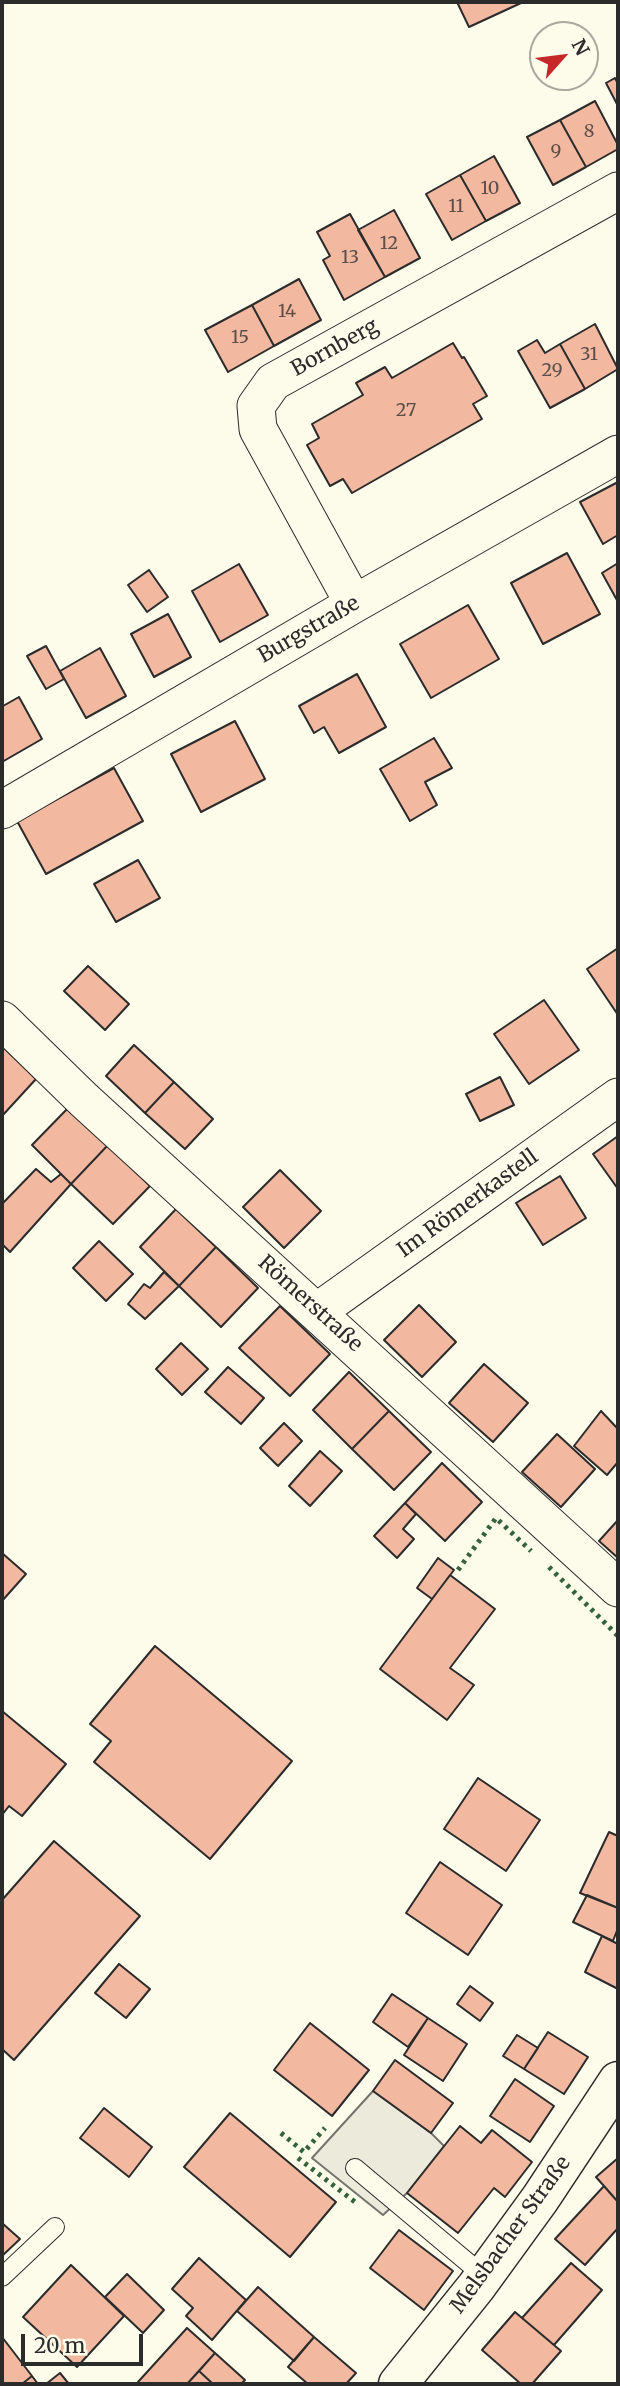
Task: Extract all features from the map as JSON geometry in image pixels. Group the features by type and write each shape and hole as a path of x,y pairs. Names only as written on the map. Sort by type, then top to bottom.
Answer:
{"street":[{"name":"Bornberg","path":"354,604 258,429 256,406 273,383 618,191"},
{"name":"Burgstraße","path":"2,810 354,604 618,454"},
{"name":"Römerstraße","path":"2,1020 84,1100 618,1588"},
{"name":"Im Römerkastell","path":"318,1311 618,1097"},
{"name":"Melsbacher Straße","path":"398,2384 484,2276 540,2199 618,2081"}],"lane":[{"path":"355,2168 484,2276"},
{"path":"2,2277 55,2227"}],"shaded area":[{"path":"373,2091 431,2133 444,2146 407,2193 383,2215 312,2158"}],"building":[{"path":"457,2 520,2 521,3 469,27"},
{"path":"615,78 618,84 618,106 606,83"},
{"path":"595,101 618,149 586,167 560,120"},
{"path":"560,120 586,167 553,185 527,137"},
{"path":"494,156 520,203 486,221 460,175"},
{"path":"460,175 486,221 452,240 426,194"},
{"path":"394,210 420,258 385,277 358,230"},
{"path":"350,214 385,277 344,300 323,260 330,256 317,232"},
{"path":"299,279 321,320 274,346 252,305"},
{"path":"252,305 274,346 228,372 205,330"},
{"path":"595,324 618,369 585,389 560,344"},
{"path":"537,340 545,353 560,344 585,389 550,408 518,351"},
{"path":"453,343 487,396 473,404 482,419 352,493 343,479 330,486 307,445 319,438 312,424 363,395 356,383 385,367 392,378"},
{"path":"618,482 618,535 603,544 580,502"},
{"path":"567,553 600,614 543,644 511,583"},
{"path":"618,563 618,602 602,573"},
{"path":"239,564 268,615 220,642 192,591"},
{"path":"149,570 168,597 147,612 128,585"},
{"path":"468,605 499,659 431,698 400,644"},
{"path":"168,614 191,657 154,677 131,634"},
{"path":"46,646 64,679 46,689 27,656"},
{"path":"100,648 126,696 86,718 60,671"},
{"path":"357,674 386,727 339,753 324,727 314,733 299,706"},
{"path":"19,697 42,739 2,762 2,704 3,706"},
{"path":"235,721 265,779 201,812 171,754"},
{"path":"434,738 452,768 425,782 437,805 410,821 380,769"},
{"path":"114,768 143,821 46,874 17,821"},
{"path":"138,860 160,898 116,922 94,884"},
{"path":"618,948 618,1015 587,969"},
{"path":"88,966 129,1004 105,1030 64,991"},
{"path":"544,1000 579,1050 529,1084 494,1034"},
{"path":"134,1045 174,1082 145,1113 106,1076"},
{"path":"2,1046 36,1079 2,1116"},
{"path":"500,1077 514,1105 480,1121 466,1094"},
{"path":"174,1082 213,1119 185,1149 145,1113"},
{"path":"69,1107 108,1145 71,1184 32,1145"},
{"path":"618,1136 618,1189 593,1154"},
{"path":"108,1145 150,1186 113,1224 71,1184"},
{"path":"36,1169 51,1182 61,1174 71,1184 10,1252 2,1244 2,1204"},
{"path":"280,1170 321,1211 284,1248 243,1207"},
{"path":"560,1176 586,1218 543,1245 516,1203"},
{"path":"176,1209 216,1247 179,1286 140,1247"},
{"path":"99,1241 133,1274 106,1301 73,1268"},
{"path":"216,1247 258,1288 221,1327 179,1286"},
{"path":"164,1272 179,1286 145,1319 128,1304 144,1284 150,1288"},
{"path":"419,1305 456,1342 422,1377 384,1340"},
{"path":"280,1306 330,1354 290,1396 239,1348"},
{"path":"181,1343 208,1369 182,1395 156,1369"},
{"path":"484,1364 528,1403 493,1442 449,1403"},
{"path":"228,1367 264,1398 241,1424 205,1392"},
{"path":"349,1372 389,1411 352,1449 313,1410"},
{"path":"389,1411 431,1452 394,1490 352,1449"},
{"path":"601,1411 618,1429 618,1462 607,1475 574,1446"},
{"path":"284,1423 302,1441 278,1466 260,1448"},
{"path":"557,1434 595,1469 561,1507 522,1472"},
{"path":"320,1451 342,1471 310,1506 289,1486"},
{"path":"442,1463 482,1502 445,1541 405,1503"},
{"path":"405,1503 416,1514 403,1529 414,1539 397,1558 374,1536"},
{"path":"618,1520 618,1558 599,1541"},
{"path":"2,1553 26,1574 2,1601"},
{"path":"438,1558 454,1570 432,1599 417,1588"},
{"path":"450,1575 495,1609 450,1668 474,1685 447,1720 380,1669"},
{"path":"155,1646 292,1761 210,1859 94,1762 111,1741 90,1724"},
{"path":"2,1711 66,1764 22,1816 9,1806 2,1815"},
{"path":"478,1778 540,1820 506,1871 444,1829"},
{"path":"609,1832 618,1836 618,1908 580,1893"},
{"path":"54,1841 140,1916 14,2060 2,2049 2,1900"},
{"path":"440,1862 502,1905 468,1955 406,1913"},
{"path":"587,1895 618,1908 618,1928 613,1941 573,1922"},
{"path":"602,1936 618,1944 618,1989 585,1972"},
{"path":"119,1964 150,1989 126,2018 95,1993"},
{"path":"470,1986 493,2003 480,2021 457,2004"},
{"path":"392,1994 428,2018 408,2047 373,2022"},
{"path":"428,2018 467,2044 443,2081 404,2055"},
{"path":"310,2023 369,2070 332,2116 274,2070"},
{"path":"548,2032 588,2057 564,2094 524,2069"},
{"path":"517,2035 538,2048 524,2069 503,2056"},
{"path":"395,2060 453,2103 431,2133 373,2091"},
{"path":"515,2079 554,2106 530,2142 490,2116"},
{"path":"104,2108 152,2147 129,2177 80,2138"},
{"path":"230,2113 336,2202 290,2257 184,2167"},
{"path":"460,2126 481,2143 492,2130 532,2162 505,2197 494,2188 458,2233 407,2193"},
{"path":"618,2158 618,2202 596,2177"},
{"path":"604,2186 618,2202 618,2228 585,2265 555,2239"},
{"path":"2,2223 20,2239 2,2256"},
{"path":"399,2230 453,2271 424,2310 370,2268"},
{"path":"199,2258 246,2300 212,2340 186,2316 193,2308 172,2289"},
{"path":"571,2263 602,2290 554,2345 522,2318"},
{"path":"71,2265 124,2316 77,2367 23,2317"},
{"path":"127,2274 164,2310 143,2333 105,2297"},
{"path":"258,2287 314,2337 294,2361 237,2311"},
{"path":"515,2312 561,2351 532,2384 521,2384 482,2350"},
{"path":"187,2328 215,2353 187,2384 138,2382"},
{"path":"2,2337 32,2376 22,2384 2,2384"},
{"path":"314,2337 356,2373 346,2384 308,2384 288,2367"},
{"path":"215,2353 245,2380 241,2384 213,2384 199,2371"},
{"path":"199,2371 213,2384 187,2384"},
{"path":"60,2373 69,2384 46,2384"},
{"path":"32,2376 38,2384 22,2384"}],"hedge":[{"path":"458,1570 496,1518 531,1551"},
{"path":"549,1567 618,1636"},
{"path":"281,2133 304,2152 325,2128"},
{"path":"298,2158 355,2202"}]}
